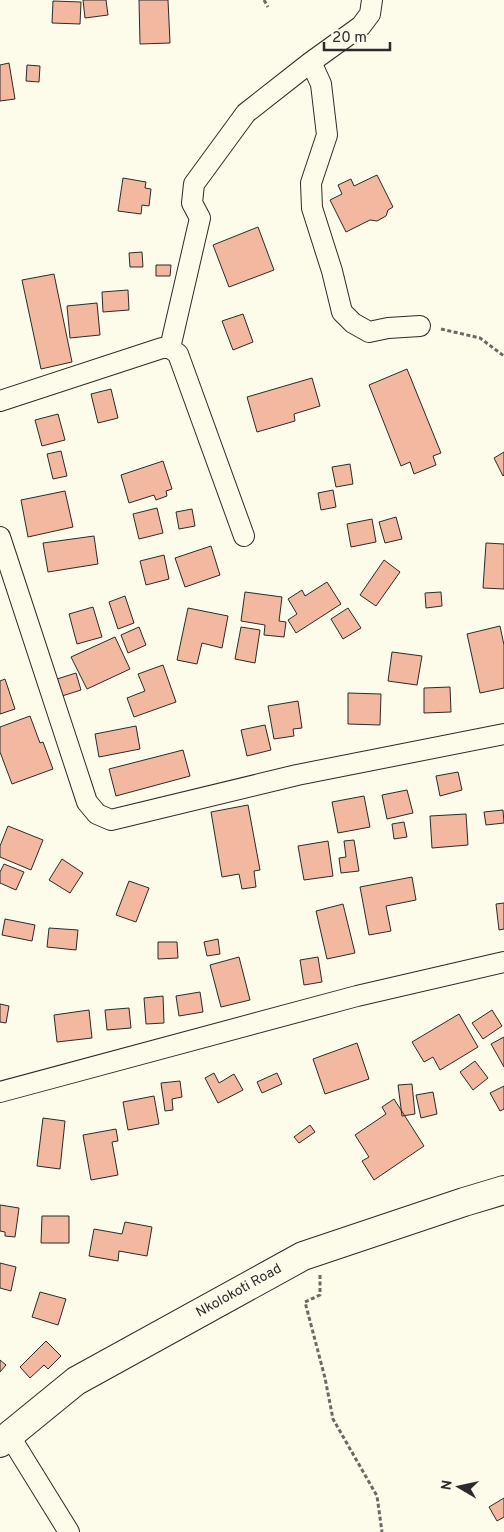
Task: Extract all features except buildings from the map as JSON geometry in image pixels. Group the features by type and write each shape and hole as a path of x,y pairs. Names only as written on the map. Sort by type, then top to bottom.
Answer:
{"main road":[{"name":"Nkolokoti Road","path":"5,1439 76,1381 303,1256 504,1190"}],"street":[{"path":"170,348 200,218 192,203 194,184 246,113 361,26 370,14 372,0"},
{"path":"311,62 321,84 327,135 311,183 312,208 332,271 342,312 354,323 369,332 388,328 420,326"},
{"path":"0,401 154,350 170,348 178,354 244,536"},
{"path":"0,536 87,802 97,814 111,820 297,775 504,734"},
{"path":"0,1092 357,996 504,962"},
{"path":"5,1439 70,1532"}],"path":[{"path":"264,0 268,7"},
{"path":"420,326 480,338 504,356"},
{"path":"321,1250 320,1295 305,1302 325,1378 332,1419 377,1496 382,1532"}]}
